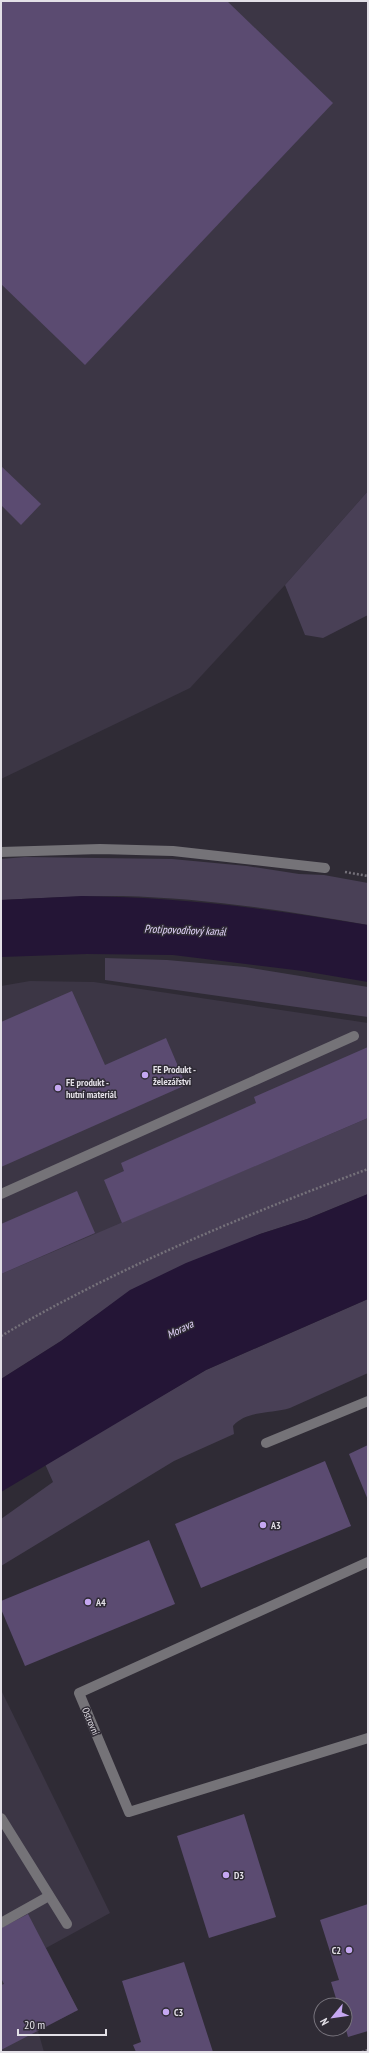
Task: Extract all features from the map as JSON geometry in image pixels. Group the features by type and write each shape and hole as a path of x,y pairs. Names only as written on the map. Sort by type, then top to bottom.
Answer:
{"street":[{"path":"1,852 100,849 173,851 325,868"},
{"path":"1,1194 354,1036"},
{"path":"266,1443 368,1401"},
{"name":"Ostrovní","path":"368,1562 79,1693 129,1812 368,1738"},
{"path":"1,1818 67,1924"},
{"path":"1,1923 49,1896"}],"path":[{"path":"1,1336 83,1290 265,1209 368,1169"},
{"path":"362,2052 368,2050"}],"shaded area":[{"path":"1,1 368,1 368,491 285,585 190,688 1,779"},
{"path":"368,491 368,615 323,638 305,635 285,585"},
{"path":"25,857 172,859 247,866 299,874 324,875 368,883 368,925 246,906 184,899 91,896 1,900 1,859"},
{"path":"105,958 167,960 245,967 368,987 368,1017 105,980"},
{"path":"30,981 94,982 368,1023 368,1118 1,1276 1,986"},
{"path":"368,1118 368,1194 307,1219 260,1234 95,1316 61,1341 1,1379 1,1274"},
{"path":"368,1299 368,1373 290,1408 245,1417 233,1426 234,1434 174,1461 1,1566 1,1519 53,1482 45,1464 206,1370"},
{"path":"1,1690 110,1913 46,1948 78,2010 38,2031 44,2052 1,2052"}],"water":[{"name":"Protipovodňový kanál","path":"82,896 190,901 261,909 368,925 368,982 303,971 173,955 87,954 1,957 1,900"},
{"name":"Morava","path":"368,1194 368,1299 206,1370 1,1492 1,1379 61,1341 130,1290 186,1263 260,1234 307,1219"}],"building":[{"path":"1,1 227,1 333,103 85,365 1,284"},
{"path":"1,466 41,504 21,525 1,505"},
{"name":"FE produkt - hutní materiál","path":"72,991 105,1065 166,1038 186,1085 1,1167 1,1022"},
{"path":"368,1047 368,1118 122,1223 104,1180 124,1171 121,1163 256,1103 254,1097"},
{"path":"77,1191 95,1233 1,1274 1,1224"},
{"path":"368,1445 368,1500 349,1454"},
{"name":"A3","path":"325,1461 351,1526 201,1588 175,1524"},
{"name":"A4","path":"149,1540 175,1604 25,1666 1,1609 1,1601"},
{"name":"D3","path":"244,1814 276,1917 209,1938 177,1836"},
{"name":"C2","path":"368,1904 368,2031 353,2036 353,1997 336,1997 331,1982 339,1980 320,1920"},
{"path":"28,1914 78,2010 1,2050 1,1985 4,1984 1,1978 1,1928"},
{"name":"C3","path":"184,1962 213,2052 136,2052 133,2045 141,2042 122,1981"}],"place":[{"name":"FE Produkt - železářství","path":"145,1075"},
{"name":"FE produkt - hutní materiál","path":"58,1088"},
{"name":"A3","path":"263,1525"},
{"name":"A4","path":"88,1602"},
{"name":"D3","path":"226,1875"},
{"name":"C2","path":"349,1950"},
{"name":"C3","path":"166,2012"}]}
